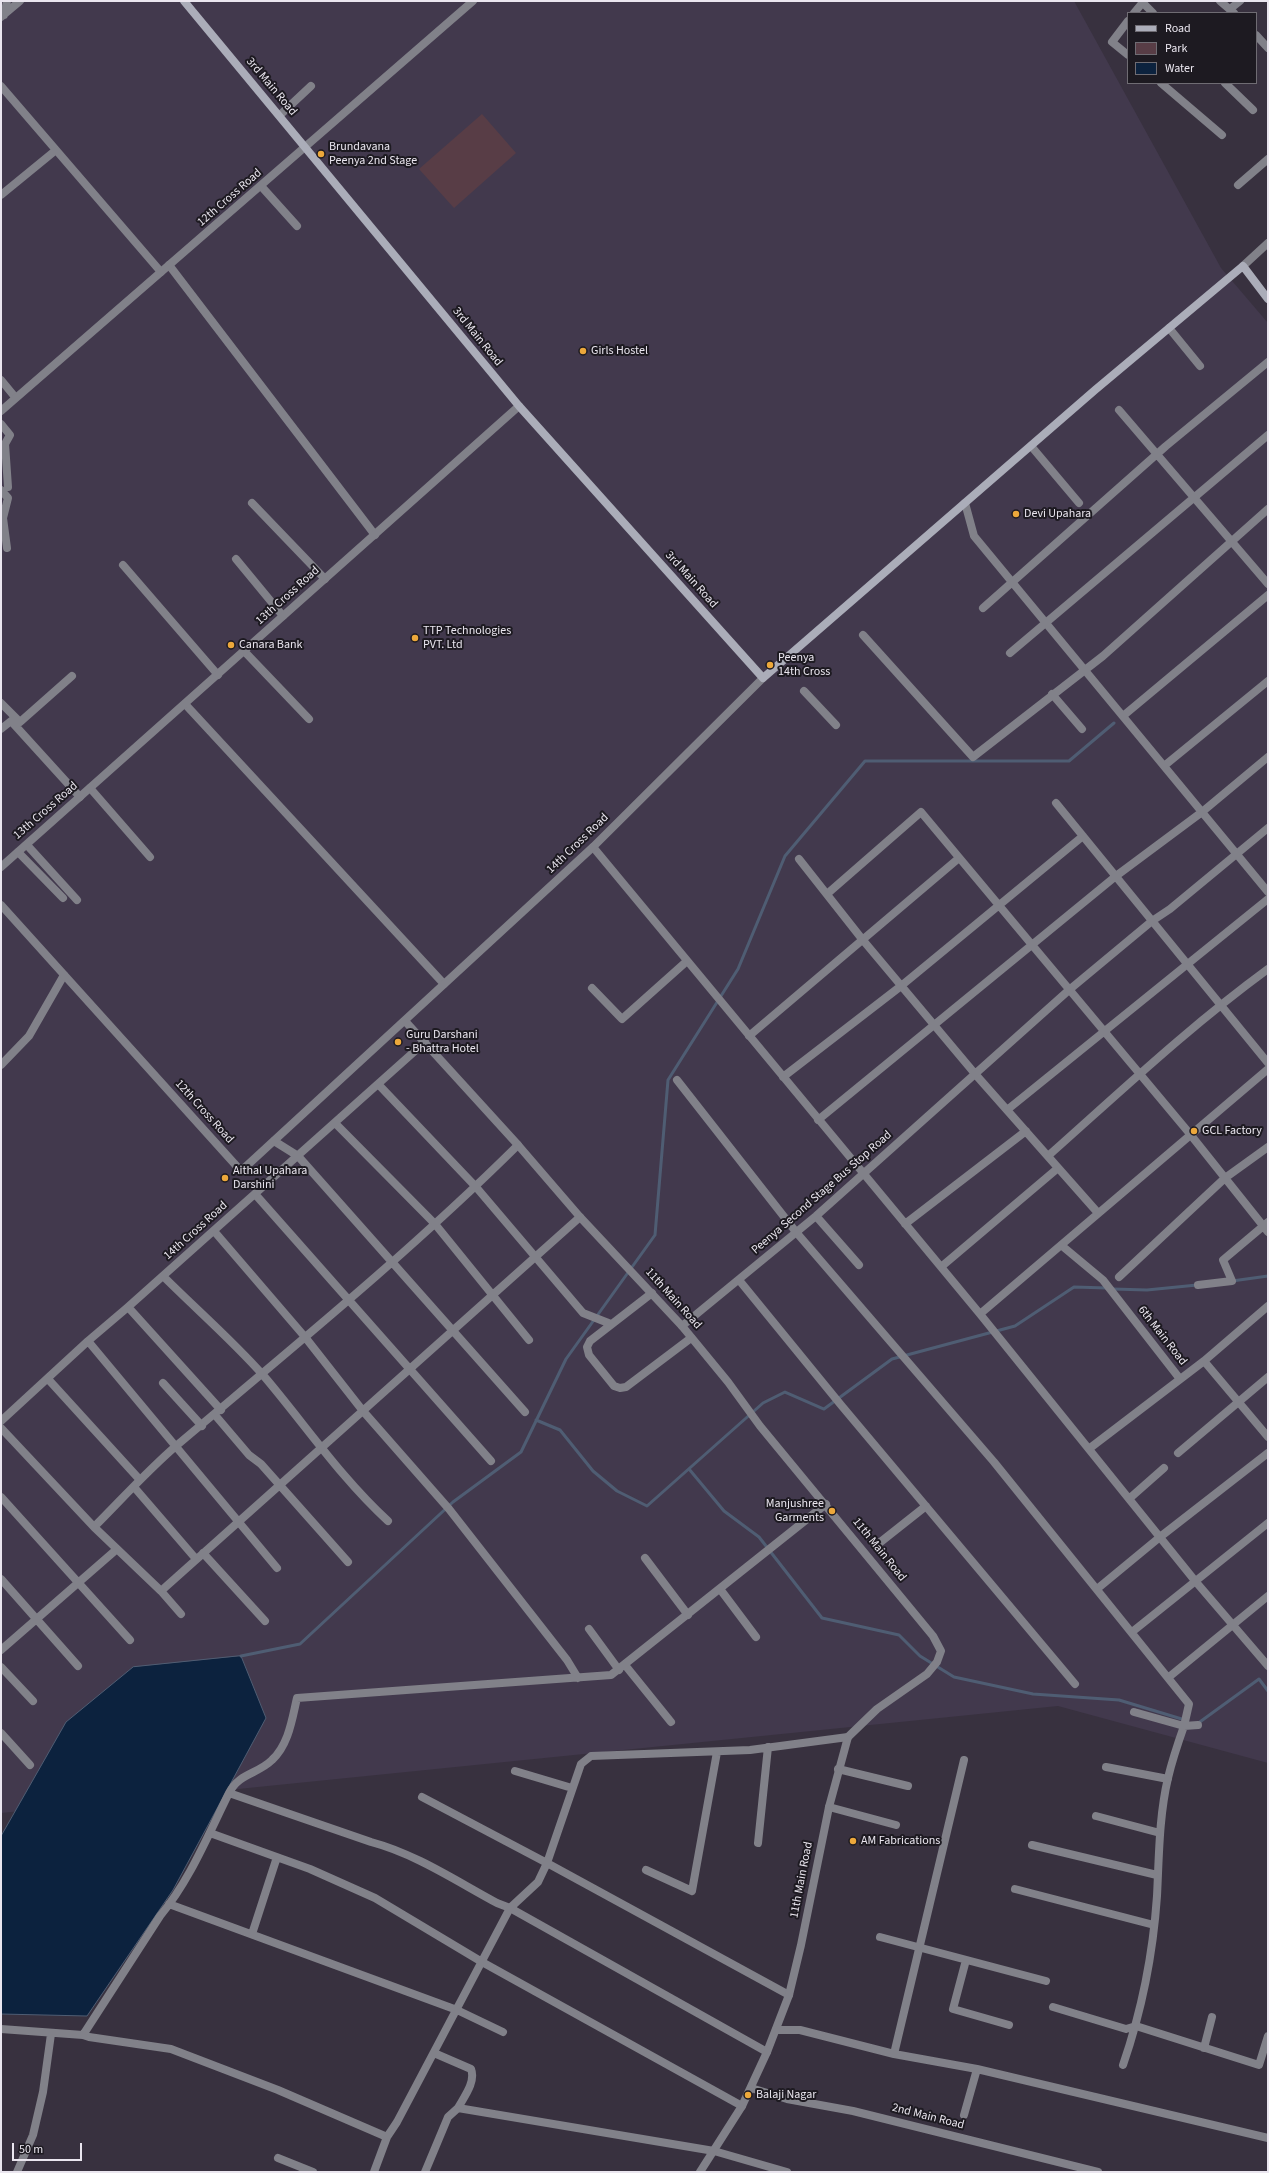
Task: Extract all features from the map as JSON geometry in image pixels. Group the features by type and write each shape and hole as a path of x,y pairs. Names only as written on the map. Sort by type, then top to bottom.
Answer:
{"main road":[{"name":"3rd Main Road","path":"184,1 519,406 763,678"},
{"path":"763,678 1242,266 1268,299"}],"street":[{"path":"3,16 7,1"},
{"path":"3,16 20,1"},
{"name":"12th Cross Road","path":"1,411 473,1"},
{"path":"1220,1 1232,11 1240,1"},
{"path":"1135,12 1143,2 1152,12"},
{"path":"1127,22 1112,42 1127,54"},
{"path":"1257,36 1268,48"},
{"path":"1162,84 1222,134"},
{"path":"1226,84 1253,110"},
{"path":"1,86 161,272"},
{"path":"280,116 311,86"},
{"path":"1,195 56,150"},
{"path":"1238,185 1268,159"},
{"path":"261,186 298,226"},
{"path":"1242,266 1268,243"},
{"path":"169,265 374,535"},
{"path":"1169,328 1200,366"},
{"path":"983,608 1156,455 1268,362"},
{"path":"1,380 16,397"},
{"name":"13th Cross Road","path":"1,867 519,406"},
{"path":"1119,410 1268,584"},
{"path":"1,424 10,435 5,444 5,489 8,498 3,518 7,548"},
{"path":"1010,653 1047,624 1268,435"},
{"path":"1031,446 1079,503"},
{"path":"252,503 325,579"},
{"path":"965,503 974,536 1268,892"},
{"path":"863,634 973,757 1102,656 1268,509"},
{"path":"236,559 283,616"},
{"path":"123,565 218,675"},
{"path":"1123,716 1268,595"},
{"path":"244,651 309,719"},
{"path":"1,703 20,722 72,676"},
{"name":"14th Cross Road","path":"405,1021 593,847 763,678"},
{"path":"1164,766 1268,681"},
{"path":"804,691 836,725"},
{"path":"1052,694 1082,729"},
{"path":"185,704 444,984"},
{"path":"1,729 11,721 80,797"},
{"path":"818,1120 1116,876 1202,812 1268,757"},
{"path":"90,788 150,857"},
{"path":"1056,803 1268,1063"},
{"path":"827,894 921,812 1266,1226 1223,1260 1232,1281 1198,1285"},
{"name":"Peenya Second Stage Bus Stop Road","path":"682,1326 816,1216 976,1075 1069,990 1268,828"},
{"path":"783,1077 901,986 1083,836"},
{"path":"27,845 77,900"},
{"path":"593,847 1000,1338 1090,1448 1196,1582 1268,1666"},
{"path":"18,852 62,898"},
{"path":"749,1036 959,858"},
{"path":"799,859 862,940 976,1075 1098,1213"},
{"path":"1007,1110 1268,899"},
{"name":"12th Cross Road","path":"2,908 241,1171 405,1021"},
{"path":"592,988 622,1019 687,961"},
{"path":"1048,1156 1140,1073 1220,1006 1268,969"},
{"path":"1,1065 29,1036 64,975"},
{"name":"11th Main Road","path":"405,1021 518,1145 580,1217 682,1326 728,1382 755,1419 933,1636 940,1651 938,1662 927,1674 877,1709 848,1737 838,1769 829,1807 801,1945 789,1995 767,2052 742,2106 700,2172"},
{"name":"14th Cross Road","path":"1,1421 88,1341 214,1231 425,1042"},
{"path":"980,1314 1268,1069"},
{"path":"677,1080 796,1232 994,1462 1190,1704 1168,1779 1160,1833 1154,1925 1147,1979 1136,2026 1123,2064"},
{"path":"378,1084 476,1187 583,1313 611,1324"},
{"path":"335,1123 435,1224 529,1340"},
{"path":"905,1224 1026,1132"},
{"path":"274,1141 298,1156 525,1412"},
{"path":"94,1527 140,1480 176,1447 392,1263 476,1187 518,1145"},
{"path":"1119,1277 1225,1178 1268,1147"},
{"path":"940,1267 1058,1168"},
{"path":"255,1194 491,1461"},
{"path":"816,1216 859,1265"},
{"path":"161,1590 580,1217"},
{"path":"214,1231 305,1338 363,1411 449,1509 567,1660 578,1678"},
{"name":"6th Main Road","path":"1061,1245 1103,1280 1180,1378 1204,1361 1268,1437"},
{"path":"163,1276 262,1374 321,1448 373,1507 388,1521"},
{"path":"739,1280 841,1405 1075,1684"},
{"path":"652,1293 590,1341 587,1347 589,1355 614,1386 620,1388 626,1386 691,1338"},
{"path":"1204,1361 1268,1306"},
{"path":"128,1307 218,1412 278,1486 348,1562"},
{"path":"88,1341 277,1568"},
{"path":"1178,1453 1268,1377"},
{"path":"1090,1448 1180,1378"},
{"path":"48,1379 140,1480"},
{"path":"163,1383 202,1426"},
{"path":"1,1428 94,1527 161,1590 181,1614"},
{"path":"1098,1589 1160,1537 1268,1453"},
{"path":"1130,1498 1164,1468"},
{"path":"134,1487 196,1560"},
{"path":"1,1497 130,1640"},
{"path":"83,2035 169,1904 210,1833 234,1783 272,1760 288,1736 297,1698 611,1676 826,1504"},
{"path":"878,1544 926,1506"},
{"path":"1132,1632 1268,1523"},
{"path":"1,1650 117,1549"},
{"path":"203,1553 265,1621"},
{"path":"645,1558 688,1615"},
{"path":"1,1579 78,1666"},
{"path":"720,1589 756,1637"},
{"path":"1169,1677 1268,1596"},
{"path":"589,1629 671,1722"},
{"path":"1,1667 33,1700"},
{"path":"1134,1712 1184,1726 1198,1724"},
{"path":"1,1733 30,1764"},
{"path":"374,2172 387,2137 397,2122 510,1908 538,1882 548,1863 581,1764 591,1756 717,1752 848,1737"},
{"path":"758,1843 768,1747"},
{"path":"646,1870 692,1891 717,1752"},
{"path":"894,2054 921,1948 964,1760"},
{"path":"1106,1767 1168,1779"},
{"path":"838,1769 908,1786"},
{"path":"515,1772 572,1788"},
{"path":"228,1793 394,1849 497,1904 510,1908 767,2052"},
{"path":"422,1797 548,1863 789,1995"},
{"path":"829,1807 896,1825"},
{"path":"1096,1816 1160,1833"},
{"path":"210,1833 310,1869 375,1898 482,1962 742,2106"},
{"path":"1032,1845 1157,1875"},
{"path":"252,1934 277,1857"},
{"path":"1015,1889 1154,1925"},
{"path":"169,1904 456,2010 503,2032"},
{"path":"880,1937 1046,1981"},
{"path":"966,1960 953,2009 1009,2025"},
{"path":"1053,2007 1126,2029 1136,2026 1259,2065 1268,2036"},
{"path":"1204,2048 1212,2017"},
{"path":"1,2029 51,2034 83,2035 171,2049 278,2090 387,2137"},
{"path":"776,2030 800,2030 894,2054 977,2070 1268,2138"},
{"path":"16,2172 32,2135 43,2092 51,2034"},
{"path":"425,2172 448,2117 458,2108 474,2075 471,2069 434,2053"},
{"path":"964,2114 977,2070"},
{"name":"2nd Main Road","path":"751,2088 787,2099 853,2111 1098,2172"},
{"path":"458,2108 714,2151 787,2172"},
{"path":"278,2158 313,2172"}],"shaded area":[{"path":"1,1 1074,1 1221,268 1268,323 1268,1763 1058,1706 1,1813"}],"green space":[{"path":"482,114 516,153 454,208 419,169"}],"water":[{"path":"241,1656 266,1718 173,1890 87,2016 1,2014 1,1836 66,1722 133,1667"}],"waterway":[{"path":"241,1656 300,1644 453,1502 521,1452 566,1359 655,1235 668,1080 738,969 785,856 865,761 1069,761 1114,723"},
{"path":"1232,1281 1268,1276"},
{"path":"1113,1289 1147,1290 1197,1285"},
{"path":"536,1420 560,1430 593,1471 617,1491 647,1506 763,1403 785,1392 824,1409 892,1359 1015,1326 1074,1287 1107,1288"},
{"path":"689,1469 724,1511 759,1537 822,1618 899,1635 920,1656 954,1677 1033,1694 1119,1700 1185,1720"},
{"path":"1197,1724 1259,1679 1268,1691"}],"place":[{"name":"Brundavana Peenya 2nd Stage","path":"321,154"},
{"name":"Girls Hostel","path":"583,351"},
{"name":"Devi Upahara","path":"1016,514"},
{"name":"TTP Technologies PVT. Ltd","path":"415,638"},
{"name":"Canara Bank","path":"231,645"},
{"name":"Peenya 14th Cross","path":"770,665"},
{"name":"Guru Darshani - Bhattra Hotel","path":"398,1042"},
{"name":"GCL Factory","path":"1194,1131"},
{"name":"Aithal Upahara Darshini","path":"225,1178"},
{"name":"Manjushree Garments","path":"832,1511"},
{"name":"AM Fabrications","path":"853,1841"},
{"name":"Balaji Nagar","path":"748,2095"}]}
